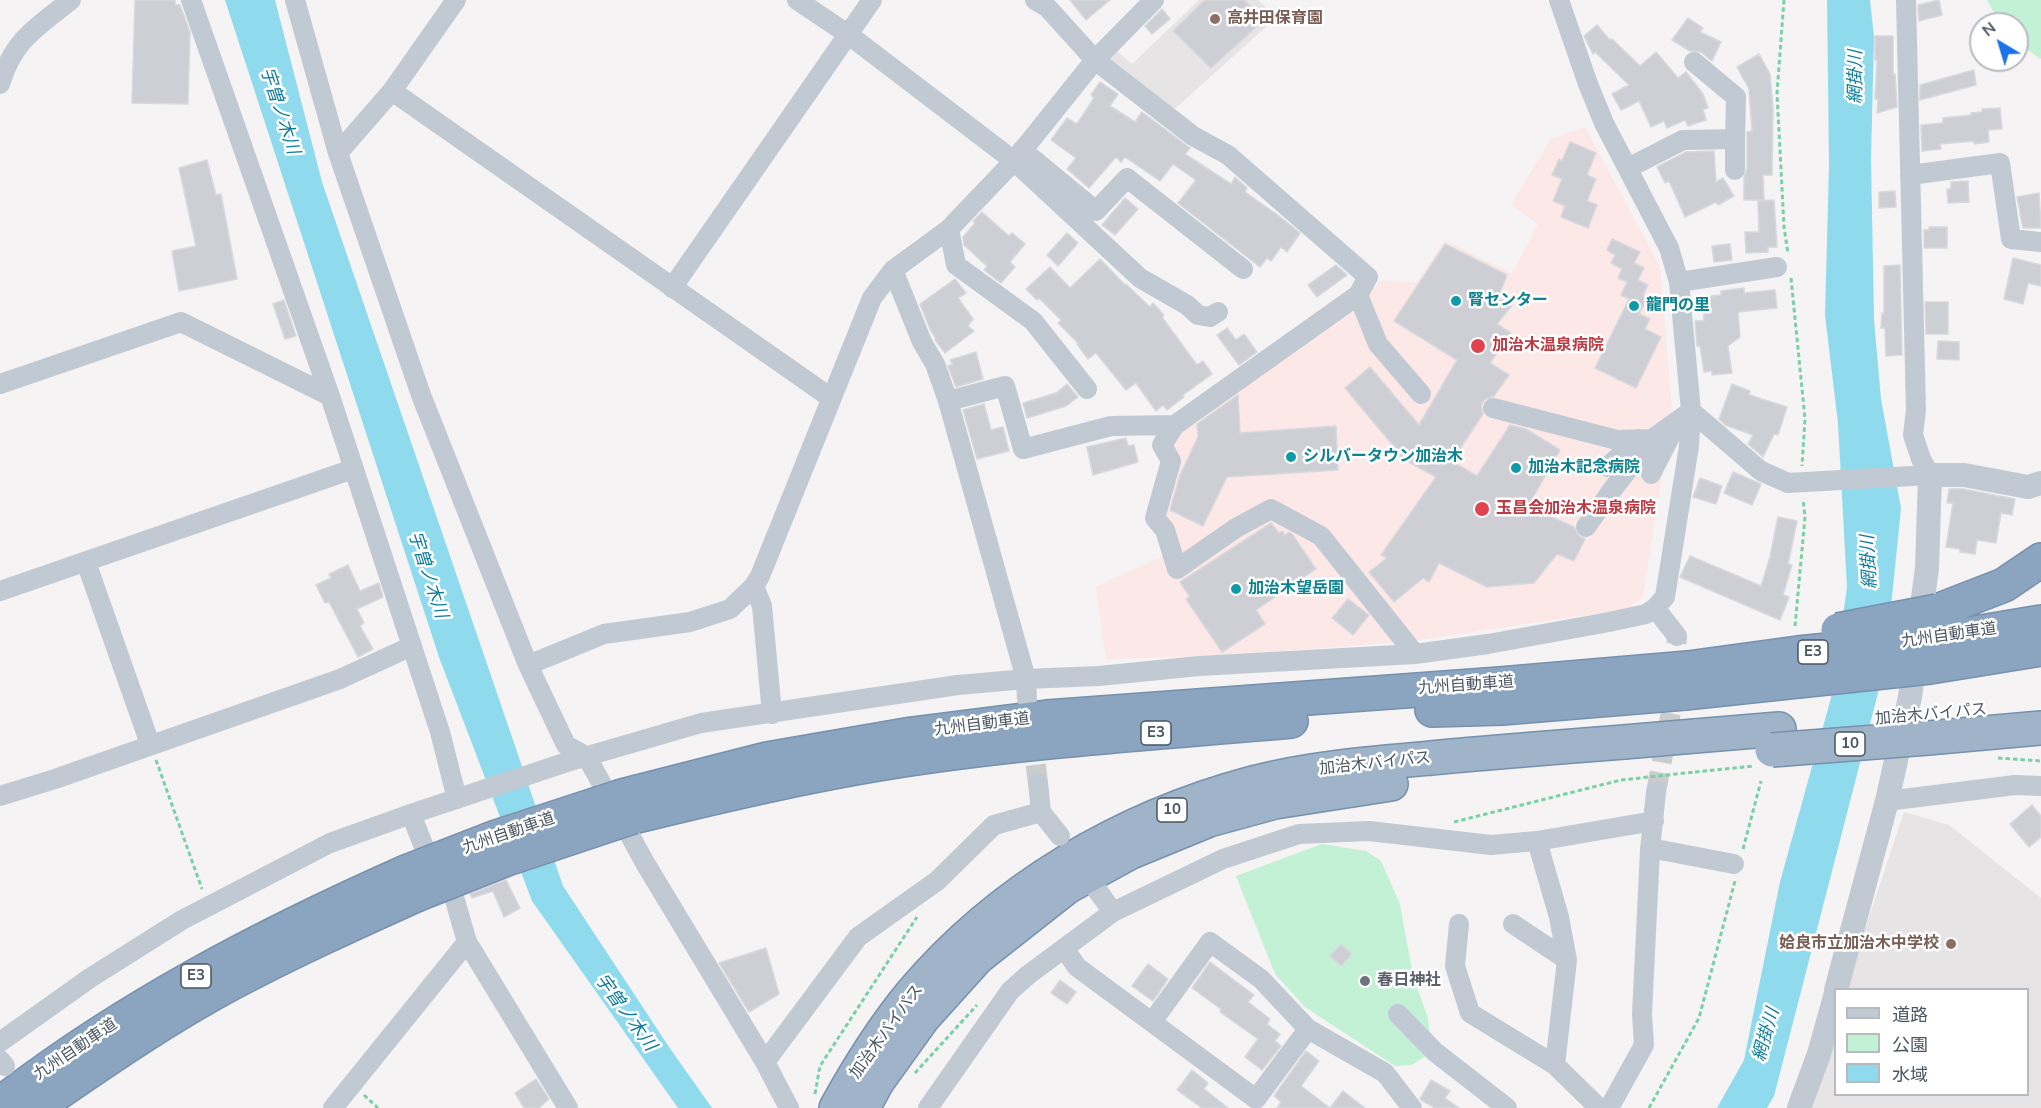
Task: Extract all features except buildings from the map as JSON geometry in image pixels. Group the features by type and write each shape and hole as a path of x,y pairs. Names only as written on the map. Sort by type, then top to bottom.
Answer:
{"highway":[{"path":"1936,639 2004,585 2041,560"},
{"name":"九州自動車道","path":"628,807 767,759 912,734 1047,717 1500,684 1685,663 1936,639 2041,622"},
{"path":"1685,663 1802,636 1936,639 2041,661"},
{"name":"九州自動車道","path":"1936,639 2041,649"},
{"name":"九州自動車道","path":"36,1108 124,1047 231,983 329,934 411,884 496,837 628,807 916,758 1049,742 1400,711 1503,708 1685,663"},
{"name":"加治木バイパス","path":"863,1108 877,1082 923,1018 978,957 1067,888 1131,852 1209,820 1275,802 1357,788 1770,748 1928,727 2041,706"},
{"name":"加治木バイパス","path":"1928,727 2041,728"},
{"name":"加治木バイパス","path":"825,1103 912,993 940,963 998,909 1057,868 1109,838 1152,817 1254,783 1318,771 1389,762 1623,762"},
{"name":"九州自動車道","path":"0,1104 111,1026 218,963 318,911 411,884"}],"street":[{"path":"0,84 6,63 21,40 71,0"},
{"path":"191,0 330,396 461,797"},
{"path":"295,0 338,153 421,395 528,665 566,745 587,758 645,863 765,1062 789,1108"},
{"path":"338,153 392,91 456,0"},
{"path":"797,0 1096,211 1127,178 1243,270"},
{"path":"672,288 872,0"},
{"path":"528,665 604,634 690,622 730,609 754,586 872,298 894,270 949,229 1018,155 1095,60 1154,0"},
{"path":"0,1042 90,978 182,920 330,843 411,813 567,762 701,723 958,685 1099,676 1199,666 1251,665 1415,654 1488,644 1609,622 1646,614 1655,608 1665,597 1689,446 1685,414 1679,282 1669,248 1604,123 1559,0"},
{"path":"1837,988 1887,801 1910,697 1928,568 1919,475 1921,459 1914,435 1916,410 1906,0"},
{"path":"1045,2 1095,60 1193,136 1228,155 1368,278 1358,295 1175,425 1162,445 1171,461 1155,518 1165,530 1177,569 1236,528 1270,509 1321,536 1415,654"},
{"path":"1694,62 1736,97 1735,170"},
{"path":"392,91 831,398"},
{"path":"1628,168 1683,140 1735,139"},
{"path":"1018,155 1140,278 1187,305 1198,315 1210,317 1218,312"},
{"path":"1910,174 2000,163 2011,239 2041,242"},
{"path":"949,229 956,265 1033,321 1087,389"},
{"path":"1679,282 1785,268"},
{"path":"894,270 922,342 935,364 948,401 1026,679 1027,699"},
{"path":"1358,295 1378,344 1421,394"},
{"path":"0,384 181,322 330,396"},
{"path":"948,401 1005,386 1023,449 1111,426 1175,425"},
{"path":"1493,408 1617,440 1646,439"},
{"path":"1685,414 1761,471 1788,483 1919,475 1964,475 2028,486 2041,483"},
{"path":"1607,467 1685,414"},
{"path":"1651,474 1685,414"},
{"path":"1586,528 1646,439"},
{"path":"0,591 353,469"},
{"path":"86,562 150,744"},
{"path":"754,586 762,606 772,714"},
{"path":"1655,608 1685,663"},
{"path":"0,796 56,779 340,679 412,646"},
{"path":"1038,783 1041,812 1060,836"},
{"path":"1887,801 2015,785 2041,786"},
{"path":"1609,1108 1644,1045 1642,1014 1650,848 1656,792"},
{"path":"765,1062 858,937 937,881 994,825 1041,812"},
{"path":"411,813 424,847 454,897 467,942 568,1108"},
{"path":"928,1108 1010,991 1113,912 1223,860 1299,834 1369,831 1491,845 1537,841 1654,821"},
{"path":"1537,841 1559,917 1567,960 1555,1065"},
{"path":"1650,848 1738,861"},
{"path":"1097,890 1113,912"},
{"path":"1459,924 1455,966 1470,1012 1555,1065 1599,1108"},
{"path":"1513,924 1567,960"},
{"path":"333,1108 467,942"},
{"path":"1152,1022 1210,942 1261,979 1308,1029 1386,1073 1401,1103"},
{"path":"1064,948 1077,967 1256,1099 1308,1029"},
{"path":"1799,1108 1819,1054 1834,998"},
{"path":"1398,1014 1435,1052 1507,1108"}],"path":[{"path":"1784,0 1777,93 1785,268 1805,419 1805,517 1795,626"},
{"path":"150,744 208,907"},
{"path":"1453,823 1623,762 1770,748"},
{"path":"1649,1108 1699,1018 1738,861 1761,781"},
{"path":"825,1103 820,1066 907,935 937,881"},
{"path":"908,1081 978,1004"}],"shaded area":[{"path":"1199,0 1258,0 1277,17 1168,115 1097,62 1112,47 1132,64"},
{"name":"加治木温泉病院","path":"1585,127 1660,267 1672,410 1643,596 1626,609 1405,642 1208,656 1106,659 1096,587 1171,552 1152,505 1167,433 1383,280 1416,283 1445,240 1512,274 1538,224 1511,205 1551,139"},
{"name":"姶良市立加治木中学校","path":"1904,812 1949,825 2041,898 2041,1108 1805,1108 1834,1021 1834,1096 2029,1096 2029,988 1845,988"}],"green space":[{"path":"1987,0 2041,0 2041,59 2029,51 2029,12 1994,12"},
{"path":"1322,844 1366,851 1381,861 1400,904 1413,976 1428,1018 1431,1043 1424,1057 1412,1065 1395,1066 1305,1007 1275,974 1236,876"}],"water":[{"name":"宇曽ノ木川","path":"225,0 275,0 322,182 563,886 712,1108 678,1108 532,901 439,657"},
{"name":"網掛川","path":"1827,0 1870,0 1874,37 1871,158 1874,320 1881,399 1901,508 1892,597 1878,693 1774,1096 1767,1108 1717,1108 1744,1060 1780,882 1831,698 1847,588 1838,423 1825,315 1829,165"}],"tunnel":[{"path":"1656,792 1673,701 1677,636"},
{"path":"1032,735 1038,783"}],"place":[{"name":"高井田保育園","path":"1215,19"},
{"name":"腎センター","path":"1456,301"},
{"name":"龍門の里","path":"1634,306"},
{"name":"加治木温泉病院","path":"1478,346"},
{"name":"シルバータウン加治木","path":"1291,457"},
{"name":"加治木記念病院","path":"1516,468"},
{"name":"玉昌会加治木温泉病院","path":"1482,509"},
{"name":"加治木望岳園","path":"1236,589"},
{"name":"姶良市立加治木中学校","path":"1951,944"},
{"name":"春日神社","path":"1365,981"}]}
